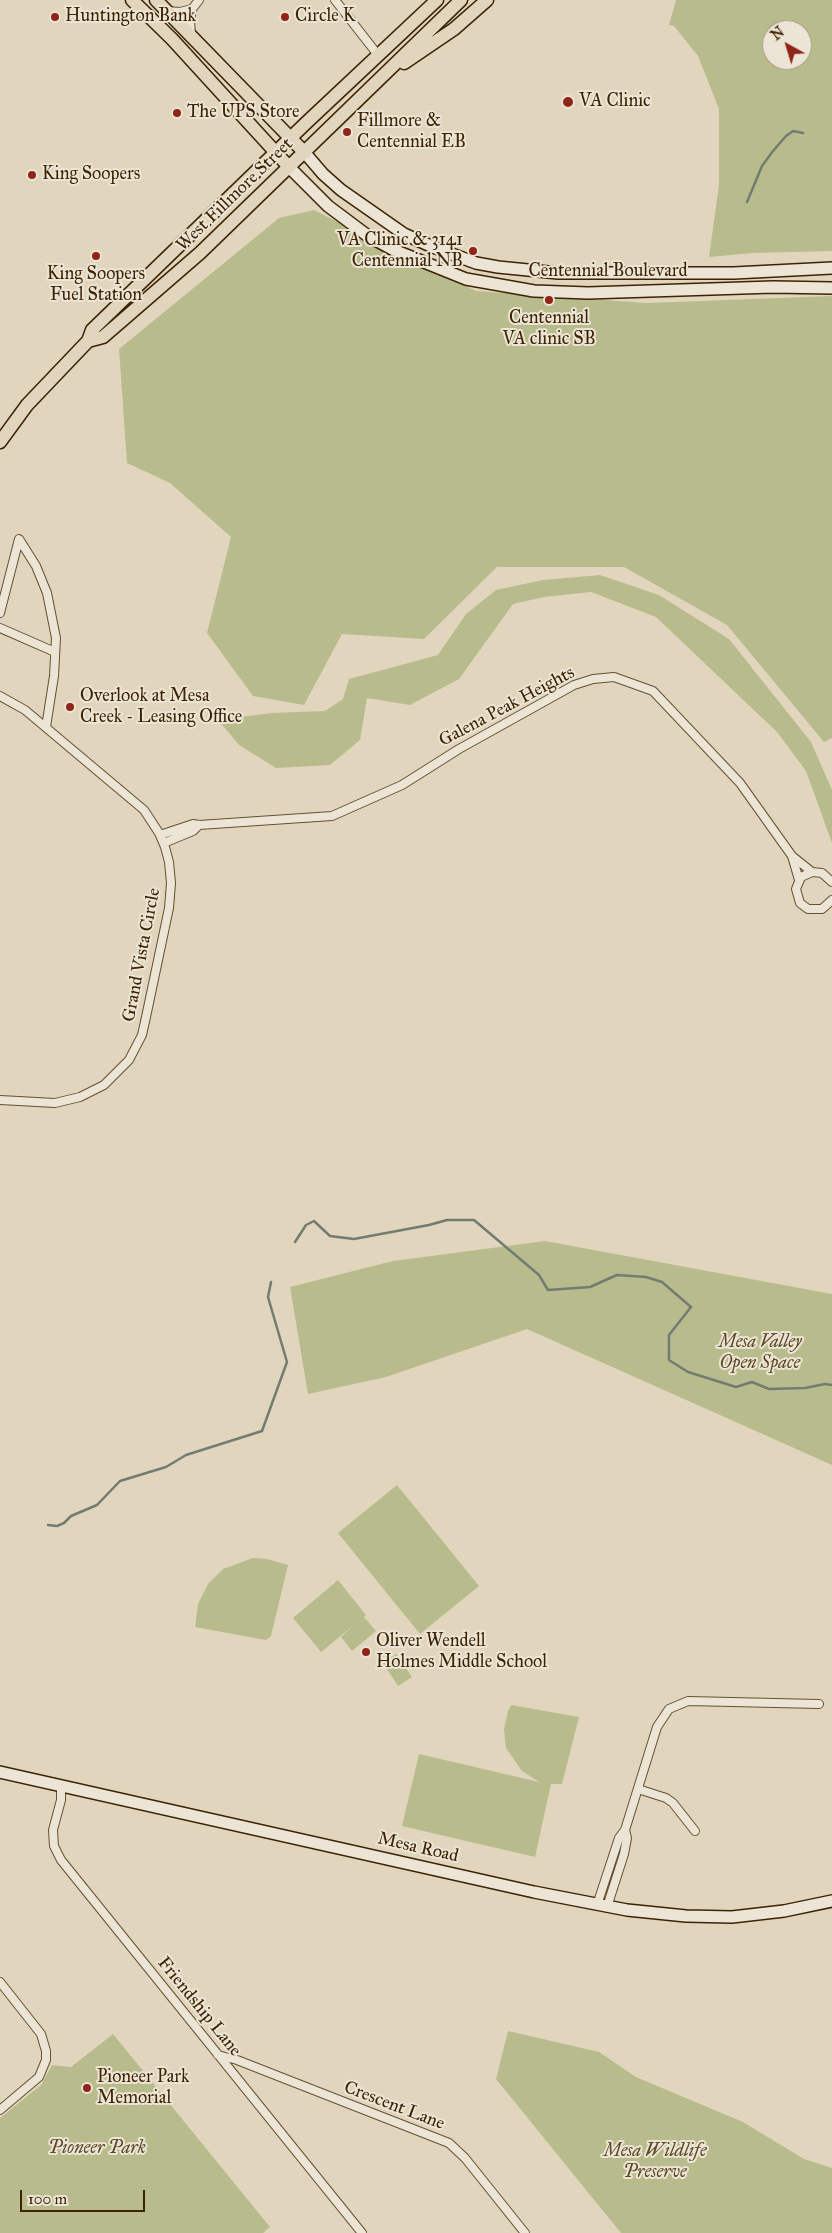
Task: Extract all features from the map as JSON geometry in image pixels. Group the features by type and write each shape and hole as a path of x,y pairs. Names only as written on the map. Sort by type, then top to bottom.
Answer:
{"main road":[{"name":"Centennial Boulevard","path":"132,0 172,39 289,168 328,206 368,236 394,250 466,279 534,291 588,293 773,287 832,288"},
{"name":"Centennial Boulevard","path":"156,0 305,153 323,174 341,190 404,234 433,247 476,263 558,273 772,271 832,268"},
{"name":"West Fillmore Street","path":"0,442 27,405 88,341 92,330 290,138 437,0"},
{"name":"West Fillmore Street","path":"88,341 103,338 214,240 461,0"},
{"path":"382,77 454,29 487,0"},
{"path":"772,271 773,287"},
{"name":"Mesa Road","path":"0,1772 602,1906 686,1916 732,1917 784,1911 832,1901"}],"street":[{"path":"191,35 190,20 192,9 199,0"},
{"path":"335,0 378,56"},
{"path":"167,11 180,12 192,9"},
{"path":"0,613 19,539 36,566 47,593 56,638 54,676 46,727"},
{"path":"0,628 55,652"},
{"name":"Galena Peak Heights","path":"160,835 193,824 332,816 402,785 459,749 566,689 593,679 614,677 653,691 740,783 792,856"},
{"name":"Grand Vista Circle","path":"0,696 25,710 133,799 152,821 164,843 170,862 171,877 169,908 142,1035 129,1060 104,1084 80,1097 55,1103 0,1100"},
{"name":"Galena Peak Heights","path":"164,843 193,831 199,825"},
{"path":"792,856 812,872"},
{"path":"792,856 799,880 796,894 803,907 819,910 827,906 832,900"},
{"path":"799,880 804,875 812,872 832,871"},
{"path":"822,873 832,882"},
{"path":"602,1906 608,1872 619,1838 625,1830 660,1720 674,1706 688,1701 820,1704"},
{"name":"Friendship Lane","path":"61,1786 60,1800 53,1830 54,1846 61,1860 362,2233"},
{"path":"638,1789 666,1798 695,1831"},
{"path":"602,1906 617,1875 627,1838 625,1830"},
{"path":"608,1872 617,1875"},
{"path":"0,1982 41,2034 45,2042 46,2060 39,2077 0,2110"},
{"name":"Crescent Lane","path":"218,2055 237,2060 449,2143 465,2158 524,2233"}],"green space":[{"path":"676,0 832,0 832,251 753,253 709,257 719,185 719,109 698,56 674,26 669,25"},
{"path":"314,210 476,291 647,303 832,296 832,738 824,742 727,625 624,567 497,567 424,639 342,634 304,705 253,696 207,633 231,537 170,483 127,463 119,349 279,218"},
{"path":"600,575 659,595 729,639 811,742 832,790 832,843 806,771 777,732 656,617 591,592 544,597 513,604 459,679 410,705 367,698 360,740 330,765 276,768 239,745 210,710 240,717 272,713 325,711 343,699 349,679 438,655 466,614 496,590 543,580"},
{"name":"Mesa Valley Open Space","path":"545,1241 832,1294 832,1465 527,1329 386,1377 308,1394 290,1287 393,1261"},
{"path":"397,1485 479,1586 420,1634 338,1533"},
{"path":"253,1558 267,1559 288,1565 271,1636 266,1640 195,1627 198,1604 208,1584 223,1569"},
{"path":"338,1580 366,1615 364,1617 376,1631 352,1651 341,1637 354,1625 321,1652 293,1618"},
{"path":"396,1654 412,1677 398,1686 383,1663"},
{"path":"511,1705 579,1717 562,1784 551,1784 535,1857 402,1826 419,1754 539,1782 522,1771 506,1748 504,1729"},
{"name":"Mesa Wildlife Preserve","path":"508,2031 599,2052 636,2077 743,2122 804,2159 832,2168 832,2233 621,2233 496,2079"},
{"name":"Pioneer Park","path":"113,2034 270,2227 263,2233 0,2233 0,2118 41,2085 52,2065 71,2067"}],"waterway":[{"path":"747,202 762,166 773,151 793,131 803,133"},
{"path":"295,1242 306,1225 314,1221 330,1236 354,1239 447,1220 474,1220 539,1275 548,1290 590,1287 617,1275 646,1277 662,1282 691,1307 669,1335 669,1360 688,1372 736,1387 752,1382 769,1389 832,1385"},
{"path":"48,1525 57,1526 64,1523 71,1516 97,1505 120,1481 166,1467 186,1455 262,1431 287,1362 268,1297 271,1282"}],"place":[{"name":"Huntington Bank","path":"55,17"},
{"name":"Circle K","path":"285,17"},
{"name":"VA Clinic","path":"568,102"},
{"name":"The UPS Store","path":"177,113"},
{"name":"Fillmore & Centennial EB","path":"347,132"},
{"name":"King Soopers","path":"32,175"},
{"name":"VA Clinic & 3141 Centennial NB","path":"473,251"},
{"name":"King Soopers Fuel Station","path":"96,256"},
{"name":"Centennial VA clinic SB","path":"549,300"},
{"name":"Overlook at Mesa Creek - Leasing Office","path":"70,707"},
{"name":"Oliver Wendell Holmes Middle School","path":"366,1652"},
{"name":"Pioneer Park Memorial","path":"87,2088"}]}
